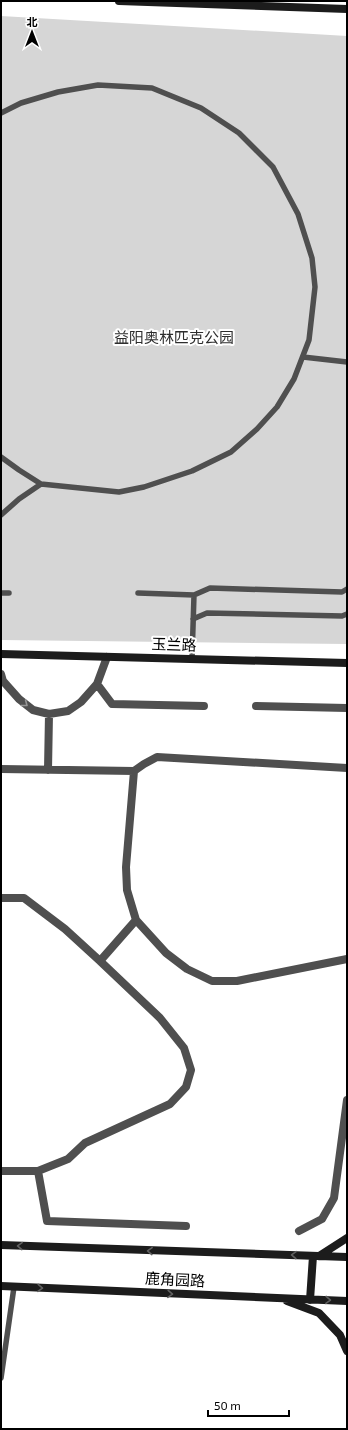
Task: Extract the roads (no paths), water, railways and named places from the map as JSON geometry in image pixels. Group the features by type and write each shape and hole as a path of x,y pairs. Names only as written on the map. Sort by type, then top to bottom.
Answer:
{"street":[{"path":"119,1 347,8"},
{"name":"玉兰路","path":"1,654 347,663"},
{"path":"2,679 19,699 33,710 49,714 68,712 81,702 97,684 107,657"},
{"path":"97,684 112,704 204,706"},
{"path":"256,706 347,708"},
{"path":"48,770 49,714"},
{"path":"1,769 134,771 157,757 347,768"},
{"path":"134,771 126,867 127,890 136,920 166,953 187,969 212,981 237,981 347,959"},
{"path":"1,898 24,898 66,929 160,1018 184,1048 191,1070 186,1087 170,1104 85,1142 68,1159 38,1171 1,1171"},
{"path":"100,961 136,920"},
{"path":"299,1231 322,1219 334,1198 347,1100"},
{"path":"38,1171 47,1221 186,1226"},
{"path":"310,1300 316,1256 347,1238"},
{"name":"鹿角园路","path":"1,1245 347,1258"},
{"name":"鹿角园路","path":"1,1286 347,1301"},
{"path":"281,1299 318,1314 340,1335 347,1351"}],"lane":[{"path":"1,113 21,103 58,92 98,85 152,88 201,108 239,133 273,166 298,214 312,258 315,287 309,340 294,379 277,407 257,429 231,452 192,471 144,488 119,492 42,484 19,470 1,456"},
{"path":"303,356 347,362"},
{"path":"1,515 19,499 42,484"},
{"path":"138,593 194,595 210,588 342,592 347,589"},
{"path":"1,593 9,593"},
{"path":"192,659 194,595"},
{"path":"194,619 207,613 342,616 347,614"},
{"path":"1,1378 14,1287"}],"park label":[{"name":"益阳奥林匹克公园","path":"174,338"}]}
